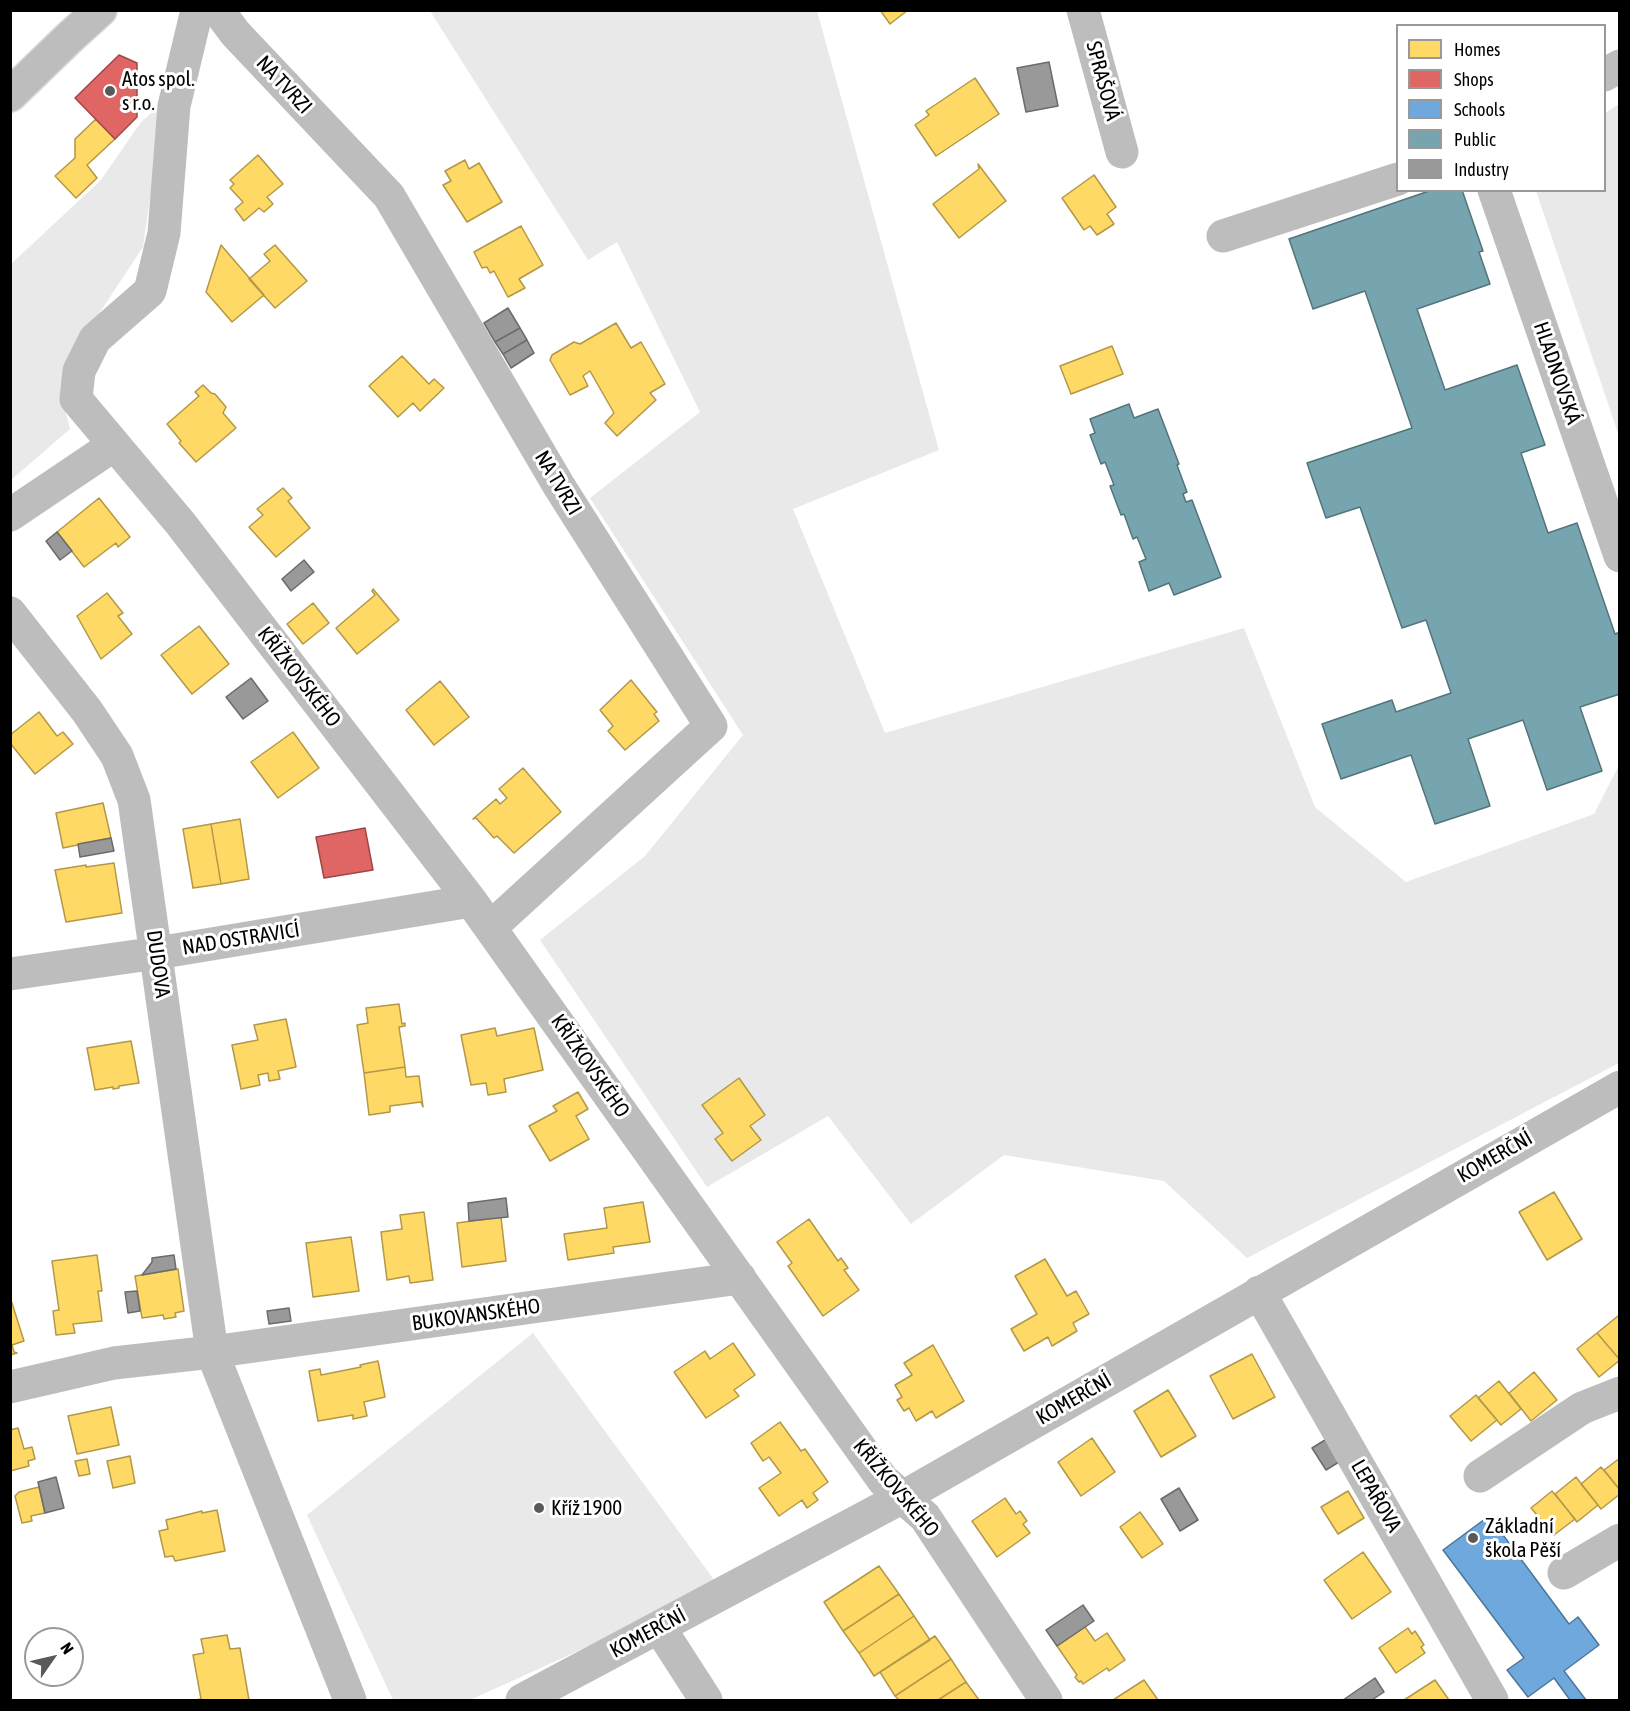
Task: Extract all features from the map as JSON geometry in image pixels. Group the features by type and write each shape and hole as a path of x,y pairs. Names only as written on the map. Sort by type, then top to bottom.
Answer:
{"street":[{"path":"10,95 100,10"},
{"name":"KŘÍŽKOVSKÉHO","path":"197,10 174,106 164,232 150,291 95,339 79,372 76,399 181,524 491,927 883,1480 925,1517 1046,1701"},
{"name":"NA TVRZI","path":"218,10 235,33 389,196 560,486 711,726 491,927"},
{"name":"SPRAŠOVÁ","path":"1083,10 1122,153"},
{"path":"1606,74 1620,66"},
{"path":"1223,236 1396,179"},
{"name":"HLADNOVSKÁ","path":"1495,192 1620,556"},
{"path":"10,515 114,445"},
{"name":"DUDOVA","path":"10,613 87,711 117,756 134,800 212,1352"},
{"name":"NAD OSTRAVICÍ","path":"10,974 157,953 471,901"},
{"name":"KOMERČNÍ","path":"522,1701 903,1497 1620,1087"},
{"name":"BUKOVANSKÉHO","path":"10,1387 114,1363 212,1352 740,1278"},
{"name":"LEPAŘOVA","path":"1259,1292 1492,1701"},
{"path":"212,1352 350,1701"},
{"path":"1480,1476 1582,1408 1619,1394"},
{"path":"1564,1573 1620,1540"},
{"path":"658,1627 706,1701"}],"shaded area":[{"path":"430,11 817,11 939,450 793,509 885,733 1244,628 1315,807 1406,882 1594,814 1619,765 1619,1063 1247,1258 1164,1181 1004,1155 911,1224 828,1116 707,1187 540,940 645,856 743,735 590,498 700,412 617,242 588,260"},
{"path":"164,102 143,247 67,362 63,401 70,429 11,480 11,264 101,180 141,122"},
{"path":"1619,104 1619,436 1536,192 1606,192 1606,112"},
{"path":"533,1333 715,1581 642,1622 470,1700 393,1700 307,1515"}],"building: Homes":[{"path":"880,10 908,10 890,24"},
{"path":"975,78 999,114 936,156 915,125 929,115 926,111"},
{"path":"96,119 115,139 87,165 97,178 76,198 55,176 75,158 75,139"},
{"path":"258,155 283,184 267,197 273,204 264,212 259,208 244,221 235,209 243,202 230,188 234,184 230,180"},
{"path":"465,160 469,169 479,163 502,202 467,222 443,185 451,181 445,171"},
{"path":"978,164 1006,201 959,238 933,204 979,169"},
{"path":"1094,175 1116,207 1107,214 1114,224 1097,235 1090,226 1084,230 1062,198"},
{"path":"521,226 543,265 519,279 525,288 508,297 494,271 490,273 487,267 482,268 474,252"},
{"path":"221,245 264,295 232,322 206,292"},
{"path":"275,245 307,281 275,308 249,279 270,261 264,254"},
{"path":"616,323 631,348 641,342 665,384 650,393 656,400 617,436 605,423 614,413 590,371 583,376 588,386 570,395 550,360 552,355 574,342 580,344"},
{"path":"1112,346 1123,374 1071,394 1060,366"},
{"path":"402,356 429,384 434,379 444,388 420,411 413,403 398,417 369,386"},
{"path":"203,385 226,407 223,413 236,428 196,462 179,443 181,441 167,424 199,396 195,392"},
{"path":"283,488 292,498 288,501 310,528 276,557 249,527 263,515 257,509"},
{"path":"99,498 130,537 118,547 116,543 84,567 57,532"},
{"path":"373,589 399,620 357,654 336,628 375,595"},
{"path":"107,593 123,613 118,616 132,634 101,659 77,616"},
{"path":"313,603 329,623 303,644 287,624"},
{"path":"199,626 229,664 192,694 161,655"},
{"path":"631,680 657,712 654,714 659,721 625,750 608,731 613,726 600,710"},
{"path":"440,681 469,717 434,745 406,710"},
{"path":"39,712 57,736 63,732 73,744 35,774 10,743 10,735"},
{"path":"293,732 319,768 278,798 251,762"},
{"path":"523,768 561,812 514,853 497,836 494,838 476,818 473,819 496,799 500,804 507,798 499,789"},
{"path":"103,803 111,838 63,848 56,813"},
{"path":"240,819 249,879 221,884 211,824"},
{"path":"211,824 221,884 193,888 183,829"},
{"path":"114,863 122,913 66,922 55,870"},
{"path":"399,1004 402,1024 405,1023 405,1026 399,1027 405,1067 364,1073 357,1025 368,1023 366,1008"},
{"path":"286,1019 296,1067 278,1071 280,1079 269,1081 268,1073 258,1075 260,1085 241,1089 232,1045 258,1040 254,1025"},
{"path":"495,1028 497,1036 534,1028 543,1070 504,1079 506,1092 488,1095 486,1083 471,1085 461,1035"},
{"path":"131,1041 139,1083 113,1089 113,1087 95,1090 87,1048"},
{"path":"405,1067 406,1077 419,1076 423,1107 421,1102 390,1106 390,1112 369,1115 364,1073"},
{"path":"739,1078 765,1115 750,1126 761,1140 732,1161 715,1139 723,1133 702,1105"},
{"path":"578,1092 588,1109 576,1116 589,1139 550,1161 529,1126 557,1111 553,1106"},
{"path":"1554,1192 1582,1239 1547,1260 1519,1212"},
{"path":"643,1202 650,1242 613,1247 614,1253 568,1260 564,1234 607,1228 604,1208"},
{"path":"424,1212 433,1280 410,1283 409,1276 387,1280 381,1232 402,1229 400,1215"},
{"path":"501,1217 506,1261 462,1267 457,1223"},
{"path":"809,1219 838,1261 841,1258 848,1268 844,1270 859,1290 823,1316 788,1266 792,1263 777,1242"},
{"path":"351,1237 359,1291 313,1297 306,1243"},
{"path":"97,1255 102,1291 98,1291 102,1321 73,1324 75,1333 56,1335 53,1311 59,1310 52,1261"},
{"path":"1045,1259 1067,1296 1076,1291 1089,1314 1073,1323 1077,1331 1052,1346 1048,1337 1024,1351 1011,1329 1037,1314 1015,1276"},
{"path":"178,1269 184,1311 175,1313 176,1317 164,1319 163,1315 142,1318 135,1276"},
{"path":"11,1300 24,1341 12,1345 14,1352 17,1353 10,1355"},
{"path":"1618,1316 1620,1317 1620,1360 1597,1333"},
{"path":"1597,1333 1620,1360 1599,1377 1577,1349"},
{"path":"733,1343 755,1375 734,1390 739,1396 706,1418 674,1372 705,1351 710,1359"},
{"path":"933,1345 964,1401 936,1418 932,1411 916,1421 909,1408 904,1411 897,1400 902,1397 895,1385 912,1375 904,1363"},
{"path":"1252,1354 1275,1397 1233,1419 1210,1376"},
{"path":"378,1361 385,1397 364,1402 367,1416 353,1419 353,1415 318,1421 309,1371 320,1369 321,1375"},
{"path":"1534,1372 1557,1400 1531,1421 1509,1393"},
{"path":"1499,1381 1521,1409 1501,1425 1478,1398"},
{"path":"1168,1390 1196,1436 1161,1457 1134,1411"},
{"path":"1476,1395 1497,1420 1471,1441 1450,1416"},
{"path":"111,1407 119,1445 77,1454 68,1416"},
{"path":"780,1422 801,1451 805,1449 828,1482 813,1493 818,1500 807,1508 802,1500 779,1516 759,1488 781,1473 769,1457 763,1461 751,1443"},
{"path":"18,1428 24,1449 32,1447 35,1459 28,1461 29,1466 10,1471 10,1430"},
{"path":"1092,1438 1115,1472 1081,1496 1058,1462"},
{"path":"130,1456 135,1483 113,1488 107,1461"},
{"path":"1620,1458 1620,1490 1604,1470"},
{"path":"87,1459 90,1474 79,1476 75,1461"},
{"path":"1601,1467 1620,1490 1620,1494 1601,1509 1581,1484"},
{"path":"1576,1477 1598,1505 1577,1522 1555,1494"},
{"path":"39,1487 45,1513 31,1516 32,1521 22,1523 15,1496 19,1492"},
{"path":"1348,1491 1364,1518 1338,1534 1321,1507"},
{"path":"1552,1491 1575,1519 1554,1535 1531,1508"},
{"path":"1005,1498 1016,1514 1020,1511 1027,1521 1023,1524 1030,1533 997,1557 972,1521"},
{"path":"217,1510 225,1551 175,1561 173,1556 165,1557 159,1531 168,1529 166,1520 202,1511 202,1513"},
{"path":"1140,1512 1163,1544 1142,1558 1120,1527"},
{"path":"1363,1552 1391,1592 1352,1619 1324,1580"},
{"path":"879,1566 899,1594 843,1631 824,1602"},
{"path":"899,1594 914,1616 859,1653 843,1631"},
{"path":"914,1616 930,1640 874,1676 859,1653"},
{"path":"1085,1627 1095,1641 1107,1633 1125,1660 1109,1671 1107,1668 1083,1684 1075,1677 1077,1675 1057,1646"},
{"path":"1408,1628 1412,1634 1415,1631 1424,1645 1421,1647 1425,1653 1396,1673 1379,1648"},
{"path":"227,1635 230,1649 240,1648 249,1700 195,1700 201,1699 193,1655 204,1653 201,1639"},
{"path":"935,1636 951,1659 895,1696 880,1672"},
{"path":"951,1659 966,1682 938,1700 899,1700 895,1696"},
{"path":"1144,1680 1158,1700 1113,1700"},
{"path":"1435,1680 1449,1700 1404,1700"},
{"path":"966,1682 979,1700 938,1700"}],"building: Shops":[{"name":"Atos spol. s r.o.","path":"119,55 137,63 137,117 115,139 75,98"},
{"path":"365,828 373,870 324,878 316,837"}],"building: Schools":[{"path":"1489,1516 1569,1624 1578,1617 1599,1645 1564,1671 1586,1700 1570,1700 1554,1678 1528,1697 1507,1670 1524,1658 1443,1550"}],"building: Public":[{"path":"1426,192 1463,192 1483,251 1479,252 1490,284 1417,309 1445,390 1517,365 1545,445 1521,453 1548,533 1577,523 1615,634 1620,632 1620,694 1580,707 1602,771 1547,790 1523,720 1468,739 1490,806 1435,824 1411,755 1341,779 1322,724 1392,700 1396,712 1451,693 1426,620 1402,628 1360,507 1326,518 1307,463 1412,428 1365,291 1313,309 1289,239"},
{"path":"1129,404 1134,418 1158,409 1179,464 1177,465 1187,492 1183,494 1186,502 1192,500 1221,577 1174,595 1169,583 1149,591 1139,562 1146,559 1137,537 1133,539 1124,514 1121,515 1110,486 1114,485 1105,462 1101,464 1090,435 1095,433 1090,419"}],"building: Industry":[{"path":"1049,62 1058,106 1026,112 1017,68"},
{"path":"508,308 520,328 495,342 484,323"},
{"path":"520,328 527,340 503,354 495,342"},
{"path":"527,340 534,353 511,368 503,354"},
{"path":"57,532 72,551 60,560 46,541"},
{"path":"304,560 314,572 291,591 282,579"},
{"path":"251,678 268,701 243,719 226,697"},
{"path":"111,838 114,851 80,857 78,844"},
{"path":"506,1198 508,1217 469,1221 468,1203"},
{"path":"174,1255 176,1269 142,1275 152,1262 152,1258"},
{"path":"137,1291 140,1311 128,1313 125,1292"},
{"path":"289,1308 291,1321 269,1324 267,1311"},
{"path":"1325,1440 1339,1462 1326,1470 1312,1448"},
{"path":"56,1477 64,1508 45,1513 38,1482"},
{"path":"1179,1488 1198,1520 1180,1531 1161,1499"},
{"path":"1083,1605 1094,1621 1057,1646 1046,1630"},
{"path":"1375,1678 1384,1692 1372,1700 1343,1700"}],"place":[{"name":"Atos spol. s r.o.","path":"110,91"},
{"name":"Kříž 1900","path":"539,1508"},
{"name":"Základní škola Pěší","path":"1473,1538"}]}
